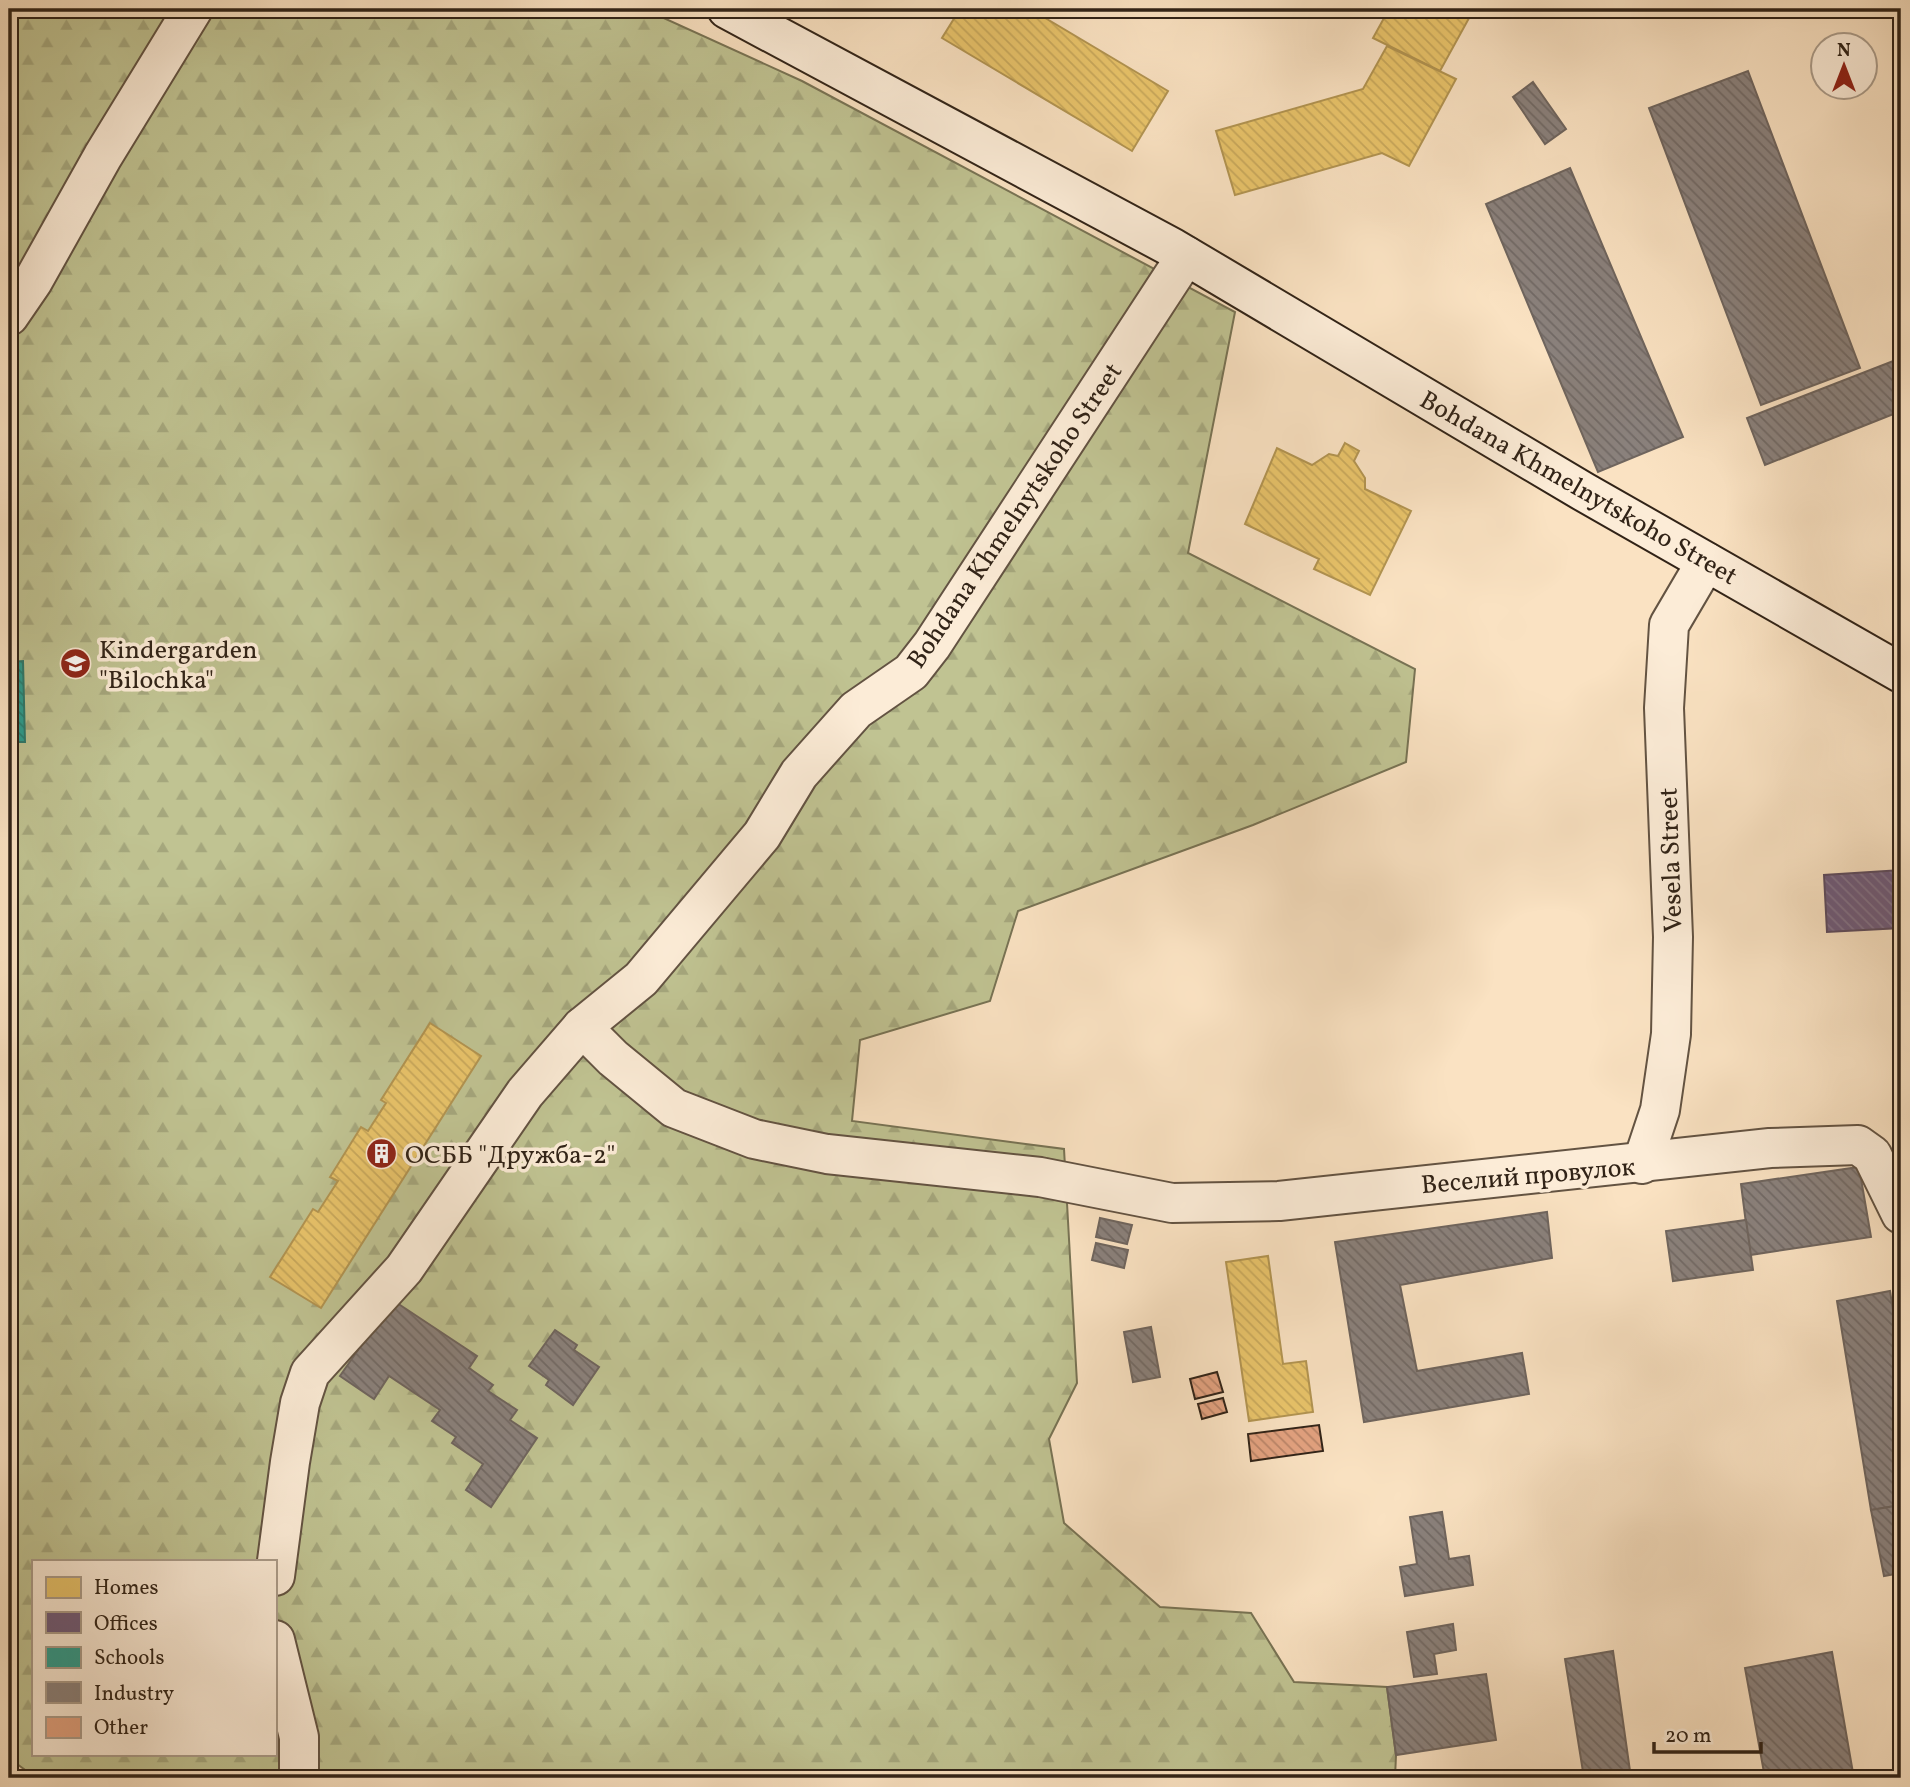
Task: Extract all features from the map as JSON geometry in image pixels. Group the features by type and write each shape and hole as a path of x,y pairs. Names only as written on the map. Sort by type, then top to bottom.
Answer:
{"street":[{"path":"9,316 33,281 103,156 193,9"},
{"name":"Bohdana Khmelnytskoho Street","path":"727,9 1186,256 1706,562 1901,673"},
{"name":"Bohdana Khmelnytskoho Street","path":"276,1569 300,1403 310,1373 404,1269 525,1093 582,1027 642,979 762,835 799,774 856,710 911,672 932,645 1186,256"},
{"name":"Vesela Street","path":"1642,1164 1660,1110 1671,1034 1673,937 1664,708 1669,625 1706,562"},
{"name":"Веселий провулок","path":"582,1027 613,1058 674,1108 754,1139 827,1154 1040,1177 1172,1203 1279,1200 1642,1164 1770,1148 1858,1145 1872,1155 1901,1214"},
{"path":"276,1644 299,1737 299,1778"}],"green space":[{"path":"9,9 644,9 802,81 1235,312 1188,553 1415,669 1406,762 1253,825 1018,911 990,1001 860,1040 852,1121 1064,1149 1077,1383 1049,1439 1064,1523 1160,1607 1251,1613 1294,1682 1387,1687 1396,1755 1395,1778 36,1778 9,1758"}],"building: Homes":[{"path":"960,9 1030,9 1168,91 1132,151 942,38"},
{"path":"1389,9 1474,9 1440,71 1373,38"},
{"path":"1387,46 1456,79 1409,166 1382,153 1235,195 1216,131 1363,89"},
{"path":"1345,443 1359,451 1354,461 1365,478 1365,489 1411,511 1370,595 1314,569 1319,559 1245,524 1277,448 1312,465 1329,454 1338,456"},
{"name":"ОСББ \"Дружба-2\"","path":"430,1023 481,1056 321,1308 270,1277 313,1209 318,1212 338,1181 330,1177 361,1127 368,1131 386,1103 381,1100"},
{"path":"1268,1256 1283,1364 1306,1361 1313,1412 1249,1421 1226,1262"}],"building: Offices":[{"path":"1901,870 1901,928 1827,932 1824,875"}],"building: Schools":[{"path":"23,661 25,742 9,742 9,662"}],"building: Industry":[{"path":"1748,71 1860,368 1761,405 1649,108"},
{"path":"1533,82 1566,129 1545,144 1513,97"},
{"path":"1570,168 1683,437 1598,472 1486,204"},
{"path":"1901,358 1901,411 1765,465 1747,418"},
{"path":"1859,1167 1871,1237 1750,1255 1741,1184"},
{"path":"1547,1212 1552,1258 1400,1285 1417,1371 1522,1353 1529,1394 1364,1422 1335,1242"},
{"path":"1100,1218 1132,1225 1127,1244 1096,1237"},
{"path":"1746,1220 1753,1270 1673,1281 1666,1231"},
{"path":"1096,1243 1128,1250 1124,1268 1092,1260"},
{"path":"1890,1291 1901,1360 1901,1505 1871,1510 1837,1301"},
{"path":"388,1297 477,1356 469,1368 493,1385 488,1391 517,1410 510,1420 537,1438 491,1507 466,1490 483,1464 452,1443 456,1437 432,1421 440,1410 389,1376 374,1399 340,1376 358,1350 354,1347"},
{"path":"1151,1327 1160,1377 1133,1382 1124,1332"},
{"path":"555,1330 577,1345 574,1350 599,1367 573,1405 546,1385 549,1380 529,1366"},
{"path":"1901,1505 1901,1573 1884,1576 1871,1510"},
{"path":"1442,1512 1449,1559 1469,1556 1473,1585 1405,1596 1400,1567 1417,1564 1410,1517"},
{"path":"1453,1624 1456,1650 1434,1654 1437,1674 1414,1677 1407,1632"},
{"path":"1613,1651 1631,1778 1584,1778 1565,1659"},
{"path":"1832,1652 1853,1773 1823,1778 1765,1778 1745,1668"},
{"path":"1486,1674 1496,1740 1396,1755 1387,1687"}],"building: Other":[{"path":"1217,1372 1223,1392 1195,1399 1190,1379"},
{"path":"1223,1398 1227,1412 1202,1419 1198,1404"},
{"path":"1319,1425 1323,1451 1251,1461 1248,1434"}],"place":[{"name":"Kindergarden \"Bilochka\"","path":"76,664"},
{"name":"ОСББ \"Дружба-2\"","path":"382,1154"}]}
